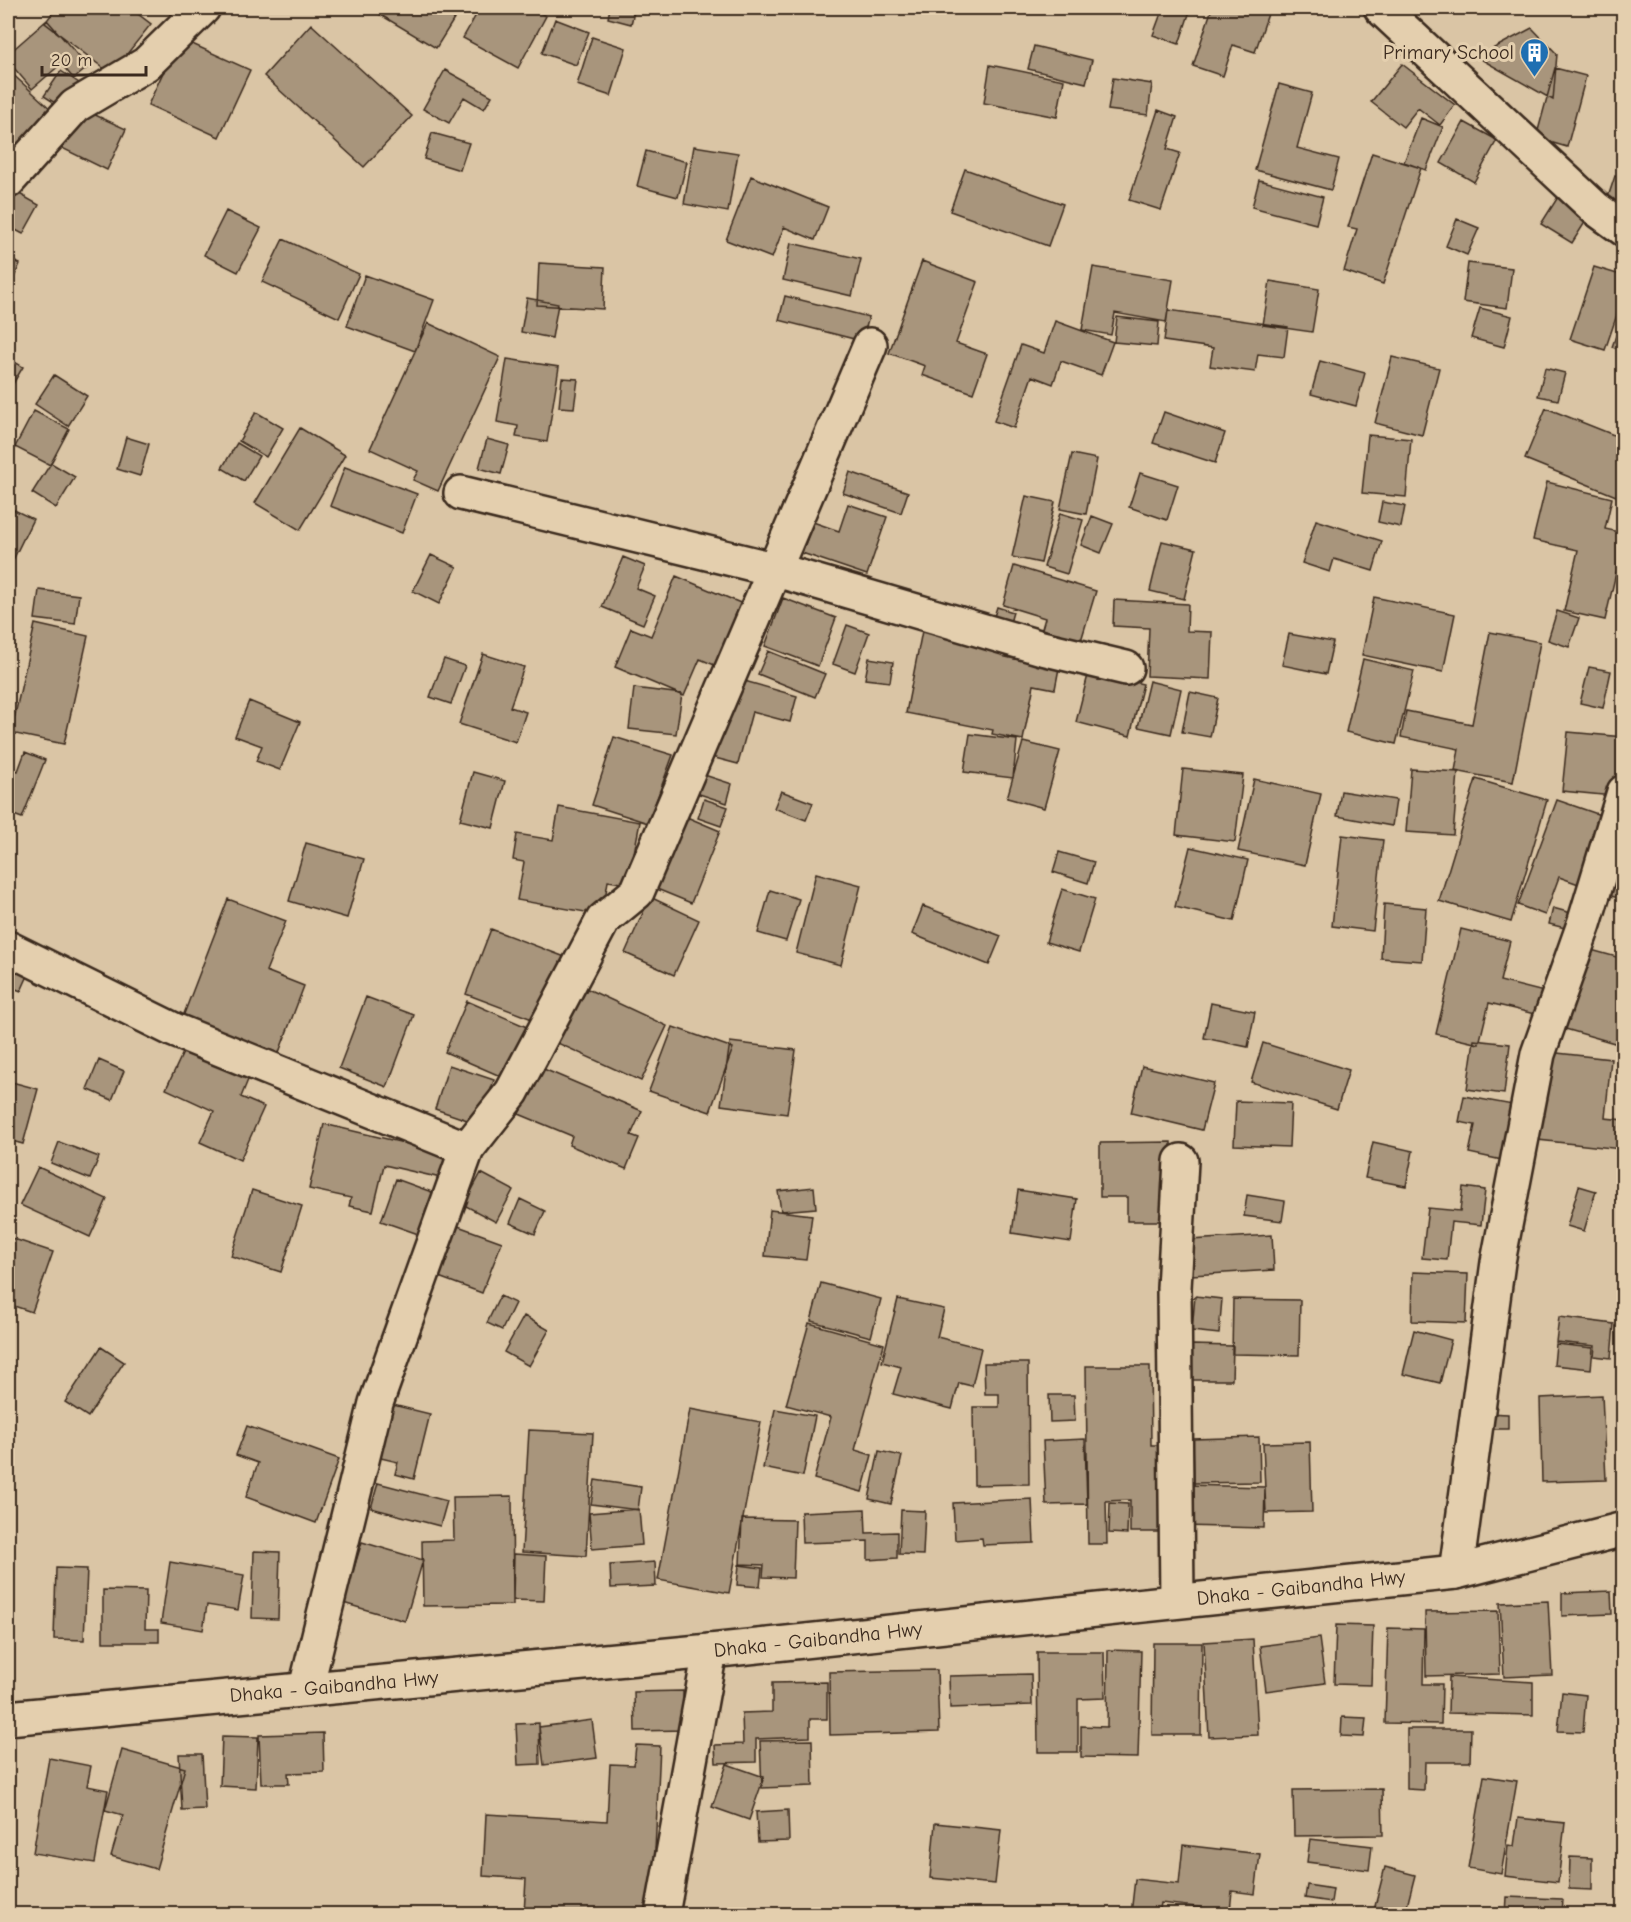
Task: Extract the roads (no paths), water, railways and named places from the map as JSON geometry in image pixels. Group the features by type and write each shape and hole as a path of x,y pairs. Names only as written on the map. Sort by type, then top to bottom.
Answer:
{"street":[{"path":"8,181 75,106 146,64 202,8"},
{"path":"1381,8 1595,208 1623,229"},
{"path":"306,1688 375,1403 467,1149 512,1092 603,920 637,892 773,568 870,345"},
{"path":"462,493 773,568 1042,648 1126,668"},
{"path":"1456,1572 1498,1262 1538,1054 1584,924 1623,792"},
{"path":"8,948 174,1030 467,1149"},
{"path":"1177,1599 1174,1288 1181,1161"},
{"name":"Dhaka - Gaibandha Hwy","path":"8,1718 710,1651 1177,1599 1456,1572 1623,1529"},
{"path":"662,1914 710,1651"}],"place":[{"name":"Primary School","path":"1535,78"}]}
